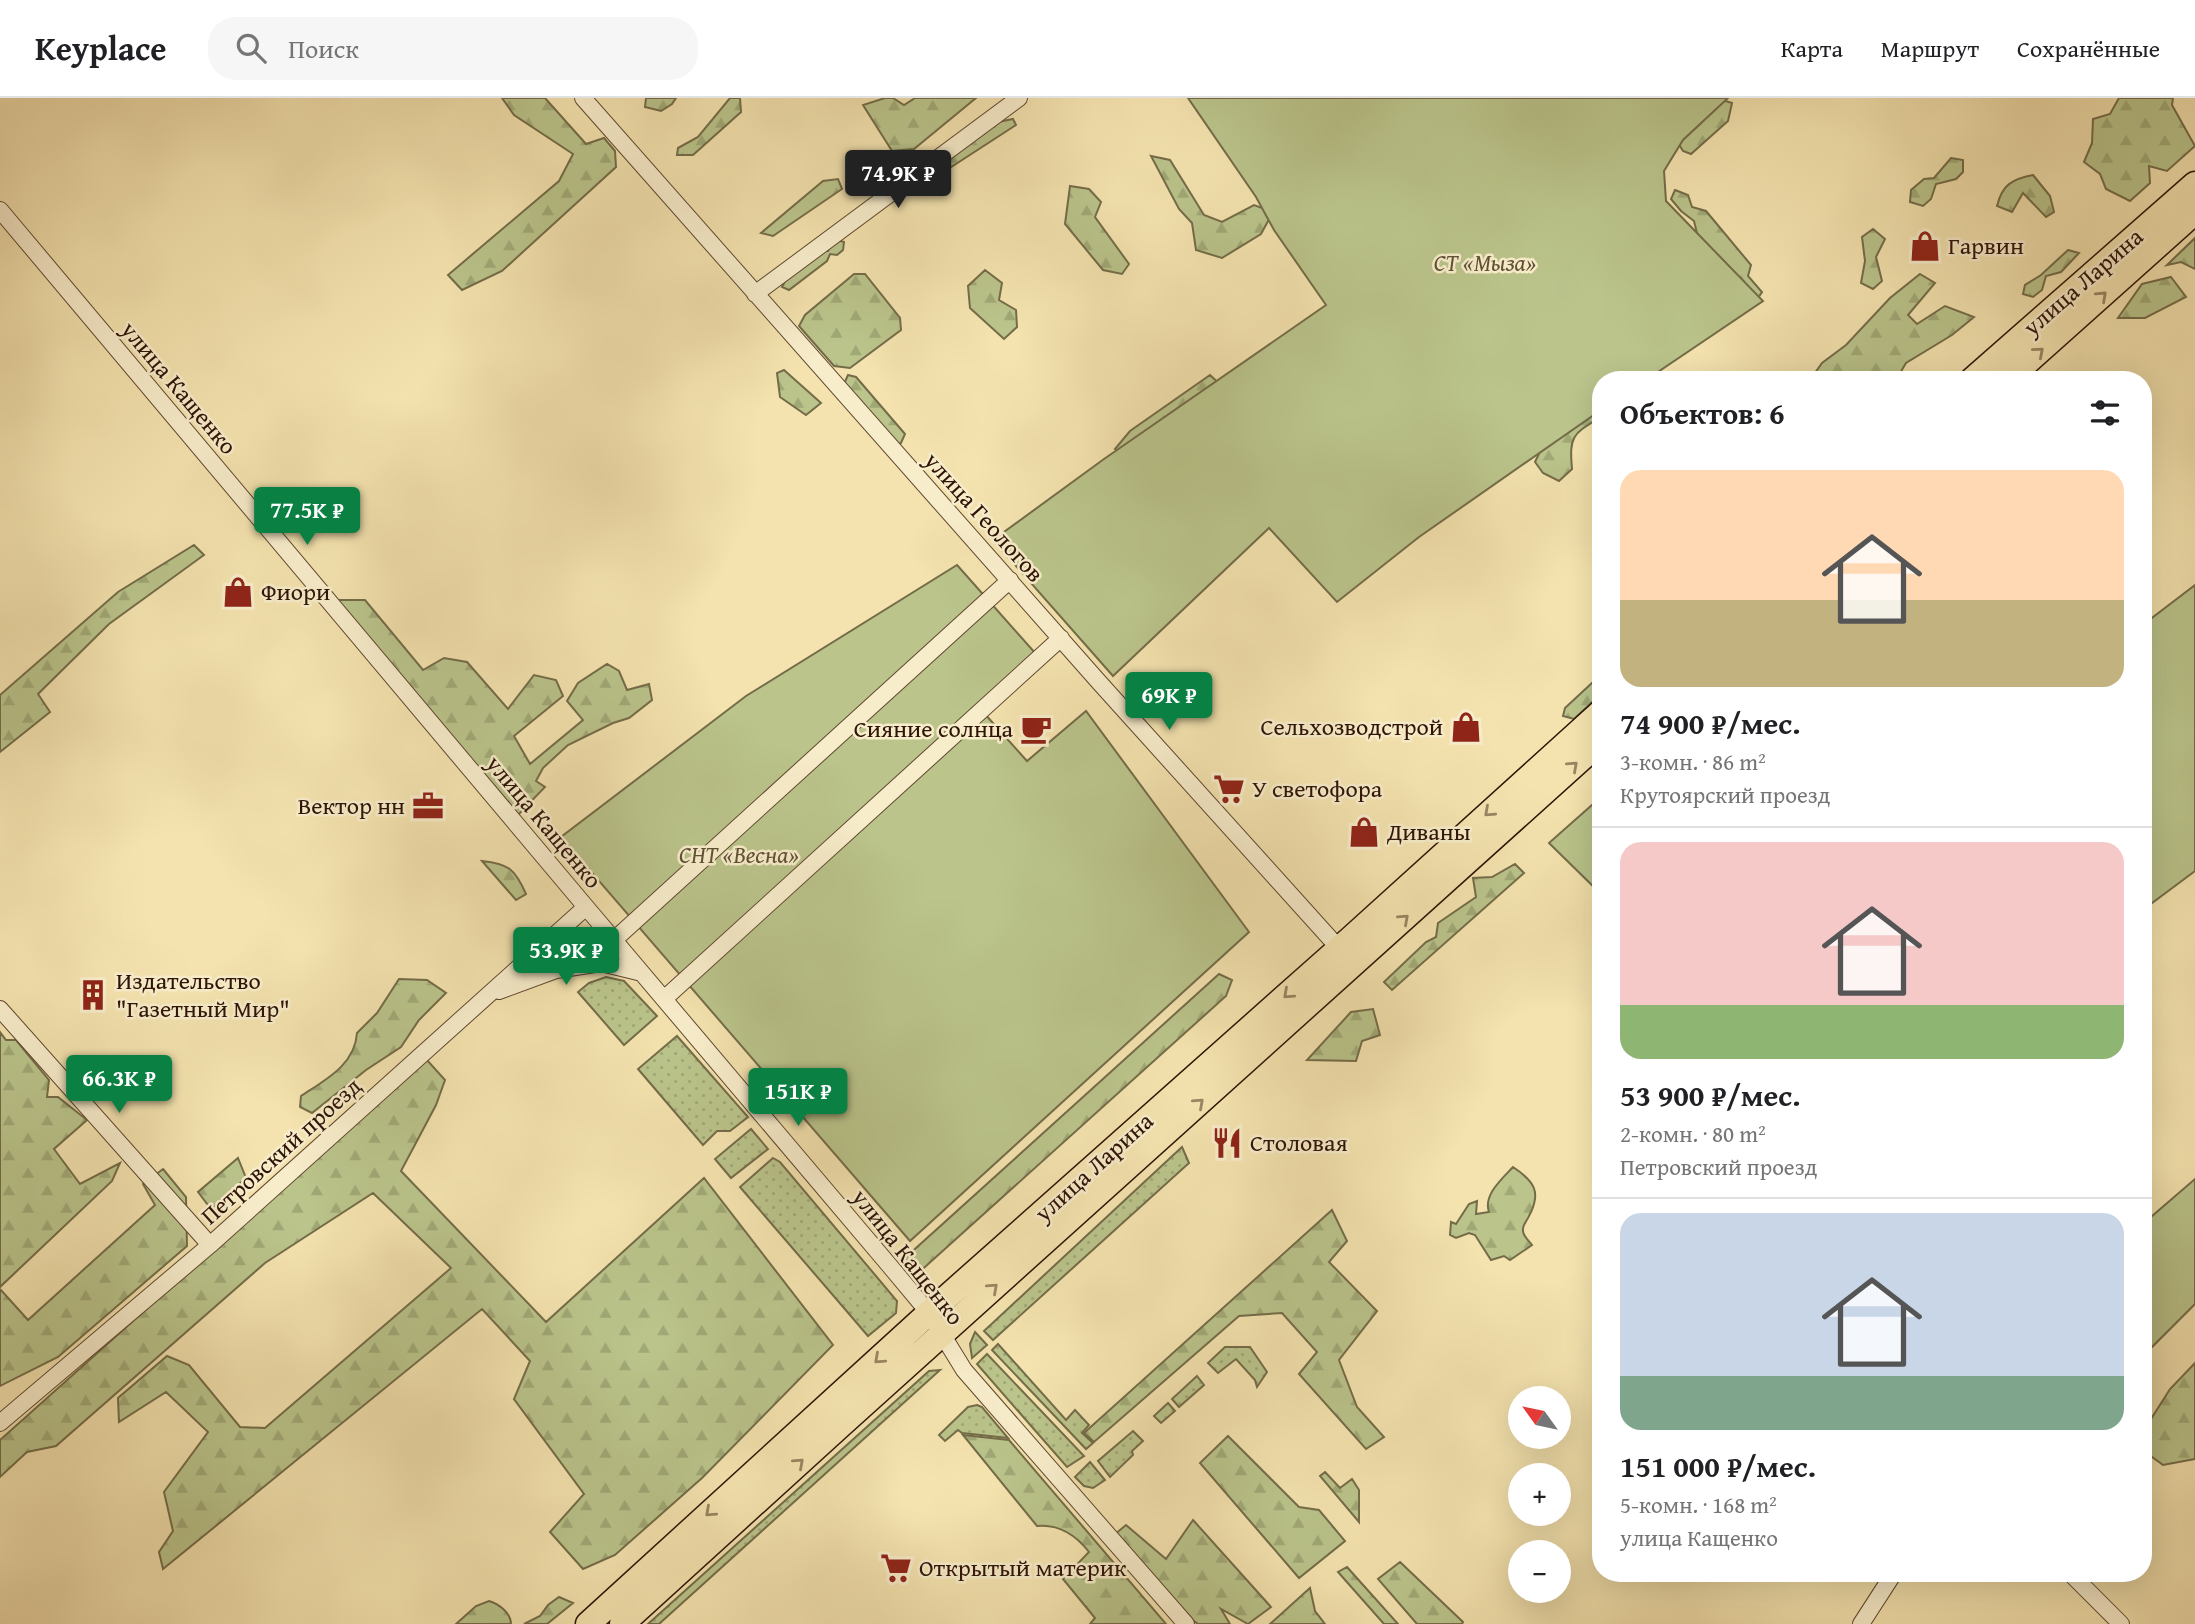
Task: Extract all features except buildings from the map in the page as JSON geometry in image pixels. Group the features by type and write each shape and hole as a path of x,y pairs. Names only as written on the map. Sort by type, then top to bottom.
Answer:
{"main road":[{"name":"улица Ларина","path":"1982,371 2195,184"},
{"name":"улица Ларина","path":"2017,371 2195,212"},
{"name":"улица Ларина","path":"1347,956 1592,721"},
{"name":"улица Ларина","path":"588,1624 936,1323 1347,956 1592,749"},
{"name":"улица Ларина","path":"622,1624 936,1323"}],"street":[{"name":"улица Геологов","path":"583,98 754,294 1347,956"},
{"path":"754,294 1019,98"},
{"name":"улица Кащенко","path":"0,210 936,1323 964,1370 1186,1624"},
{"path":"614,940 1010,580"},
{"path":"664,999 1061,638"},
{"name":"Петровский проезд","path":"0,1423 210,1245 586,908"},
{"path":"491,994 556,970 601,963 642,973"},
{"path":"0,1009 210,1245"},
{"path":"1860,1624 1888,1582"},
{"path":"2079,1582 2121,1624"}],"green space":[{"path":"502,98 545,98 586,144 604,138 615,151 616,167 502,271 462,290 448,275 559,181 573,154 514,115"},
{"path":"646,98 676,98 661,111 645,107"},
{"path":"730,98 740,98 741,112 693,155 677,155 678,148 698,137"},
{"path":"893,98 904,105 915,98 976,98 914,149 892,151 863,105"},
{"name":"СТ «Мыза»","path":"1188,98 1728,98 1683,140 1664,171 1666,201 1763,301 1659,371 1592,371 1592,416 1419,537 1337,602 1269,528 1113,676 993,540 1104,459 1326,305 1274,230 1256,197"},
{"path":"2119,98 2173,98 2172,105 2195,146 2167,171 2149,166 2150,183 2130,201 2106,189 2100,174 2084,162 2092,143 2093,119 2110,114"},
{"path":"1722,100 1732,103 1728,121 1691,154 1683,151 1678,143"},
{"path":"1013,119 1016,125 925,184 932,169 993,123"},
{"path":"1151,156 1170,160 1204,215 1222,222 1254,205 1273,212 1261,234 1222,258 1196,250 1192,223 1179,209"},
{"path":"1951,158 1963,160 1963,172 1956,179 1936,184 1931,199 1923,206 1910,202 1911,190 1924,179 1934,178"},
{"path":"2033,175 2050,196 2054,212 2046,217 2023,193 2012,212 1997,206 2009,184"},
{"path":"838,179 842,189 773,236 761,233 823,181"},
{"path":"1070,186 1089,189 1101,202 1095,217 1129,264 1122,274 1103,270 1065,224"},
{"path":"1675,190 1688,195 1692,207 1706,211 1751,265 1748,276 1762,292 1754,304 1705,266 1694,221 1671,199"},
{"path":"1873,229 1885,239 1876,257 1882,281 1873,289 1861,283 1865,261 1862,237"},
{"path":"2195,238 2195,269 2181,262 2167,265"},
{"path":"837,240 844,242 843,250 837,255 830,254 827,261 789,290 782,287 786,279 821,251 828,251 831,244"},
{"path":"2068,250 2079,253 2061,272 2046,276 2042,290 2033,297 2023,294 2025,285 2041,275"},
{"path":"985,270 1002,283 999,300 1016,310 1017,327 1004,339 970,308 968,286"},
{"path":"854,274 865,274 900,318 901,330 850,368 834,366 799,326 805,315"},
{"path":"1920,274 1935,283 1908,315 1917,324 1945,306 1974,317 1952,335 1906,363 1901,371 1816,371 1822,363 1846,345 1890,298"},
{"path":"2171,277 2186,297 2145,318 2118,318 2142,284"},
{"path":"784,370 821,403 806,415 780,397 777,373"},
{"path":"848,375 856,377 905,434 901,443 896,445 843,386"},
{"path":"1210,375 1224,388 1138,461 1115,449 1130,431"},
{"path":"1592,400 1592,423 1579,432 1572,442 1572,469 1559,481 1543,473 1535,462 1547,437"},
{"path":"194,545 204,555 109,624 38,694 50,712 0,752 0,695 118,592"},
{"name":"СНТ «Весна»","path":"957,565 1044,663 984,713 1027,761 1086,711 1249,932 910,1241 561,837 746,696"},
{"path":"2195,585 2195,871 2152,903 2152,618"},
{"path":"336,600 365,600 423,670 444,658 467,662 508,709 534,675 556,680 563,696 514,736 530,764 583,720 567,701 578,683 607,664 619,671 627,690 649,684 652,700 629,718 568,745 543,768 536,781 545,787 517,816"},
{"path":"1592,683 1592,702 1574,719 1563,716 1565,708"},
{"path":"1592,805 1592,885 1549,843"},
{"path":"482,861 510,869 526,894 516,900"},
{"path":"1515,864 1524,873 1392,990 1384,982 1426,942 1436,937 1438,923 1476,897 1473,878 1492,877"},
{"path":"1219,974 1232,980 1226,996 916,1275 905,1258"},
{"path":"606,977 624,981 657,1016 624,1045 578,992 589,983"},
{"path":"399,979 427,980 446,993 419,1020 401,1047 366,1070 312,1113 300,1107 301,1096 345,1063 355,1044 357,1033 377,1013"},
{"path":"1373,1009 1380,1035 1362,1041 1356,1061 1307,1060 1351,1012"},
{"path":"0,1032 6,1040 16,1040 49,1080 47,1097 58,1097 87,1120 54,1149 80,1184 120,1163 112,1181 0,1287"},
{"path":"677,1036 748,1117 730,1131 717,1131 703,1145 638,1069"},
{"path":"426,1059 445,1080 436,1105 401,1171 546,1322 704,1178 833,1345 702,1478 615,1555 583,1569 550,1532 584,1494 514,1399 530,1361 482,1309 163,1569 159,1552 173,1531 164,1492 208,1432 166,1392 119,1422 118,1398 167,1356 189,1365 240,1427 265,1428 451,1268 373,1193 265,1263 56,1446 27,1452 0,1477 0,1440"},
{"path":"751,1129 768,1149 731,1178 715,1159"},
{"path":"1182,1147 1189,1163 993,1340 984,1331"},
{"path":"238,1158 246,1178 211,1209 198,1192"},
{"path":"773,1158 780,1162 897,1301 896,1313 868,1336 740,1187"},
{"path":"1513,1167 1531,1182 1534,1188 1533,1208 1523,1229 1532,1245 1510,1260 1504,1256 1491,1260 1475,1235 1469,1233 1456,1238 1450,1235 1451,1222 1456,1224 1469,1204 1477,1201 1476,1214 1489,1212 1491,1193"},
{"path":"163,1169 186,1197 187,1246 58,1357 0,1386 0,1289 28,1320 155,1205 143,1184"},
{"path":"2195,1179 2195,1304 2152,1347 2152,1216"},
{"path":"1332,1210 1347,1241 1329,1262 1377,1311 1339,1360 1357,1407 1384,1437 1366,1449 1299,1374 1317,1352 1282,1313 1239,1316 1094,1442 1084,1433"},
{"path":"975,1332 987,1345 972,1358 970,1344"},
{"path":"998,1344 1066,1420 1075,1410 1089,1425 1082,1433 1093,1443 1086,1449 992,1350"},
{"path":"1225,1347 1250,1347 1267,1372 1257,1387 1255,1380 1236,1359 1218,1373 1208,1363"},
{"path":"987,1354 1084,1456 1067,1467 977,1364"},
{"path":"2195,1363 2195,1459 2163,1465 2152,1457 2152,1418 2170,1389"},
{"path":"940,1370 659,1624 648,1624 929,1371"},
{"path":"1197,1376 1204,1385 1179,1407 1172,1399"},
{"path":"1168,1403 1175,1411 1161,1423 1154,1416"},
{"path":"968,1407 982,1407 1008,1438 962,1433 958,1430 945,1441 939,1435"},
{"path":"1133,1431 1143,1441 1110,1477 1098,1461"},
{"path":"963,1435 1009,1440 1166,1624 1090,1624 1095,1618 1063,1579 1089,1552 1066,1532 1037,1526"},
{"path":"1228,1436 1299,1507 1319,1510 1345,1541 1299,1578 1200,1463"},
{"path":"1090,1462 1105,1480 1093,1488 1084,1486 1075,1477"},
{"path":"1325,1472 1340,1488 1352,1479 1359,1490 1359,1522 1320,1476"},
{"path":"1193,1520 1271,1607 1248,1624 1221,1609 1230,1624 1198,1624 1178,1609 1114,1535 1126,1525 1166,1559"},
{"path":"1400,1562 1463,1622 1462,1624 1417,1624 1378,1579"},
{"path":"1347,1567 1398,1624 1384,1624 1338,1572"},
{"path":"1310,1588 1315,1611 1325,1624 1270,1624"},
{"path":"559,1597 573,1603 547,1624 524,1624 540,1616 548,1605"},
{"path":"489,1601 504,1610 511,1624 456,1624 476,1606"}],"place":[{"name":"Гарвин","path":"1925,246"},
{"name":"Фиори","path":"238,592"},
{"name":"Сельхозводстрой","path":"1466,727"},
{"name":"Сияние солнца","path":"1036,729"},
{"name":"У светофора","path":"1229,789"},
{"name":"Вектор нн","path":"428,806"},
{"name":"Диваны","path":"1364,832"},
{"name":"Издательство \"Газетный Мир\"","path":"93,995"},
{"name":"Столовая","path":"1227,1143"},
{"name":"Открытый материк","path":"896,1568"}]}
